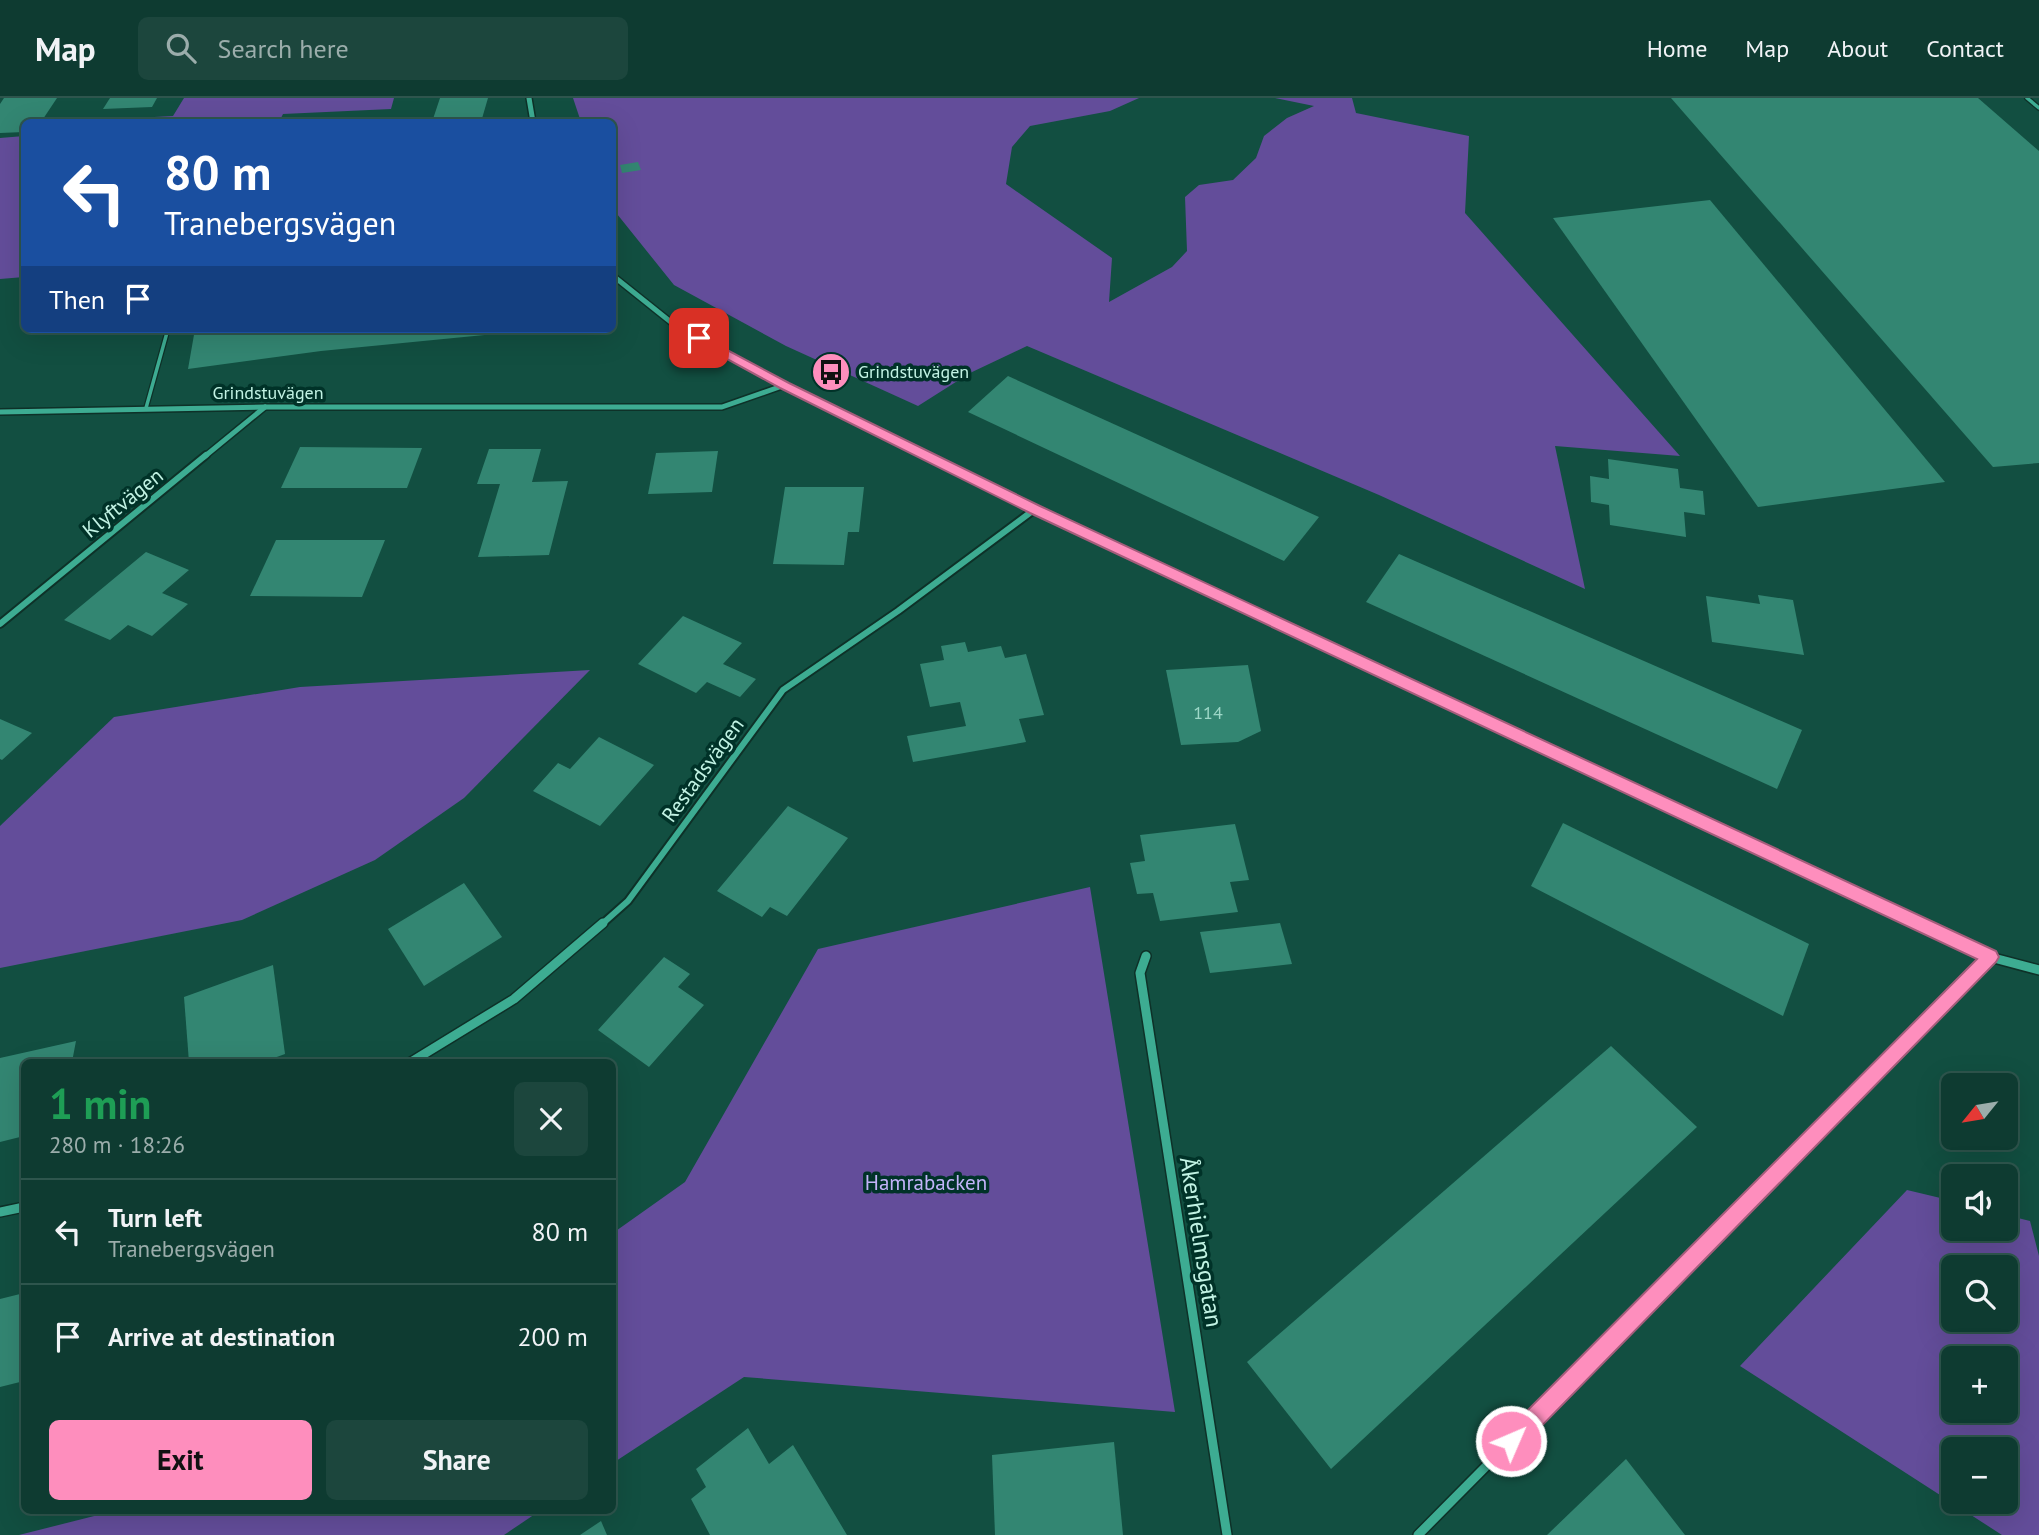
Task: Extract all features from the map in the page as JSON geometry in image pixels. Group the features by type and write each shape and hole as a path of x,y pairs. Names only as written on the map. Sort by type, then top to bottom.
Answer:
{"street":[{"path":"529,98 532,119"},
{"path":"616,278 677,327 785,385 1035,509 1990,957 2038,972"},
{"name":"Grindstuvägen","path":"0,411 265,407 722,407 785,385"},
{"name":"Klyftvägen","path":"0,624 265,407"},
{"name":"Restadsvägen","path":"416,1059 514,999 628,901 783,690 898,611 1035,509"},
{"name":"Åkerhielmsgatan","path":"1146,956 1140,973 1227,1535"},
{"path":"1418,1535 1990,957"},
{"path":"0,1212 21,1208"}],"lane":[{"path":"2027,98 2039,108"},
{"path":"146,408 167,333"}],"green space":[{"path":"184,98 394,98 391,109 283,114 280,119 116,119 173,116"},
{"path":"573,98 1139,98 1110,111 1030,126 1012,147 1006,184 1112,258 1109,302 1172,267 1187,251 1185,197 1199,185 1233,180 1256,158 1264,136 1287,118 1314,106 1275,98 1352,98 1356,113 1469,136 1465,213 1680,456 1555,446 1585,589 1379,495 1027,346 970,373 918,406 786,346 674,285 616,213 616,119 580,119"},
{"path":"21,136 21,277 0,279 0,138"},
{"path":"590,670 464,798 375,860 242,920 0,968 0,826 114,717 300,687"},
{"name":"Hamrabacken","path":"1090,887 1175,1412 744,1377 616,1461 616,1231 685,1182 818,949"},
{"path":"1907,1190 1941,1198 1941,1241 2018,1241 2018,1218 2030,1221 2039,1256 2039,1535 2002,1535 1969,1514 2018,1514 2018,1437 1941,1437 1941,1496 1740,1366"},
{"path":"102,1514 535,1514 504,1535 19,1535"}],"building":[{"path":"4,98 57,98 43,119 21,119 21,132 0,133 0,104"},
{"path":"110,98 157,98 152,107 103,109"},
{"path":"440,98 488,98 482,119 433,119"},
{"path":"1671,98 1978,98 2039,151 2039,463 1993,467"},
{"path":"638,162 641,170 622,173 620,165"},
{"path":"1710,200 1945,482 1758,507 1553,218"},
{"path":"194,333 506,333 321,351 188,369"},
{"path":"1008,376 1319,517 1284,561 968,412"},
{"path":"300,447 422,448 407,488 281,488"},
{"path":"489,449 541,449 532,482 568,481 549,555 478,557 500,484 477,484"},
{"path":"718,451 712,492 648,494 656,453"},
{"path":"1608,459 1678,469 1680,488 1703,491 1705,515 1684,512 1686,537 1610,525 1609,505 1591,502 1590,476 1609,479"},
{"path":"785,487 864,487 859,532 848,532 844,565 773,564"},
{"path":"276,540 385,540 362,597 250,596"},
{"path":"146,552 189,570 162,593 188,604 152,636 128,625 110,640 64,620"},
{"path":"1399,554 1802,730 1777,789 1366,602"},
{"path":"1758,595 1793,600 1804,655 1712,642 1706,596 1760,604"},
{"path":"683,616 742,643 723,664 756,679 740,697 707,682 696,693 638,664"},
{"path":"965,642 968,652 1001,646 1005,658 1026,654 1044,715 1019,719 1026,742 913,762 907,736 966,726 960,702 930,707 920,664 944,660 941,646"},
{"path":"1248,665 1261,731 1238,742 1181,745 1166,670"},
{"path":"0,719 32,733 2,760 0,759"},
{"path":"599,737 654,765 600,826 533,791 558,763 570,769"},
{"path":"788,806 848,838 787,916 770,907 762,917 717,891"},
{"path":"1563,823 1809,944 1783,1016 1531,886"},
{"path":"1235,824 1249,880 1230,882 1238,912 1160,921 1153,893 1137,894 1130,863 1145,861 1140,835"},
{"path":"464,883 502,937 424,986 388,929"},
{"path":"1280,923 1292,964 1210,973 1200,932"},
{"path":"664,957 690,974 678,987 704,1005 649,1067 598,1030"},
{"path":"273,965 285,1054 271,1059 189,1059 184,997"},
{"path":"76,1041 73,1059 21,1059 21,1137 0,1142 0,1058"},
{"path":"1611,1046 1697,1127 1331,1469 1247,1362"},
{"path":"21,1294 21,1382 0,1387 0,1299"},
{"path":"748,1428 769,1464 793,1445 847,1535 710,1535 691,1499 706,1487 696,1469"},
{"path":"1114,1442 1123,1535 995,1535 992,1455"},
{"path":"1626,1459 1685,1535 1547,1535"},
{"path":"601,1521 607,1535 580,1535"}],"place":[{"name":"Grindstuvägen","path":"831,372"}],"route":[{"path":"699,338 785,385 1035,509 1990,957 1511,1441"}]}
